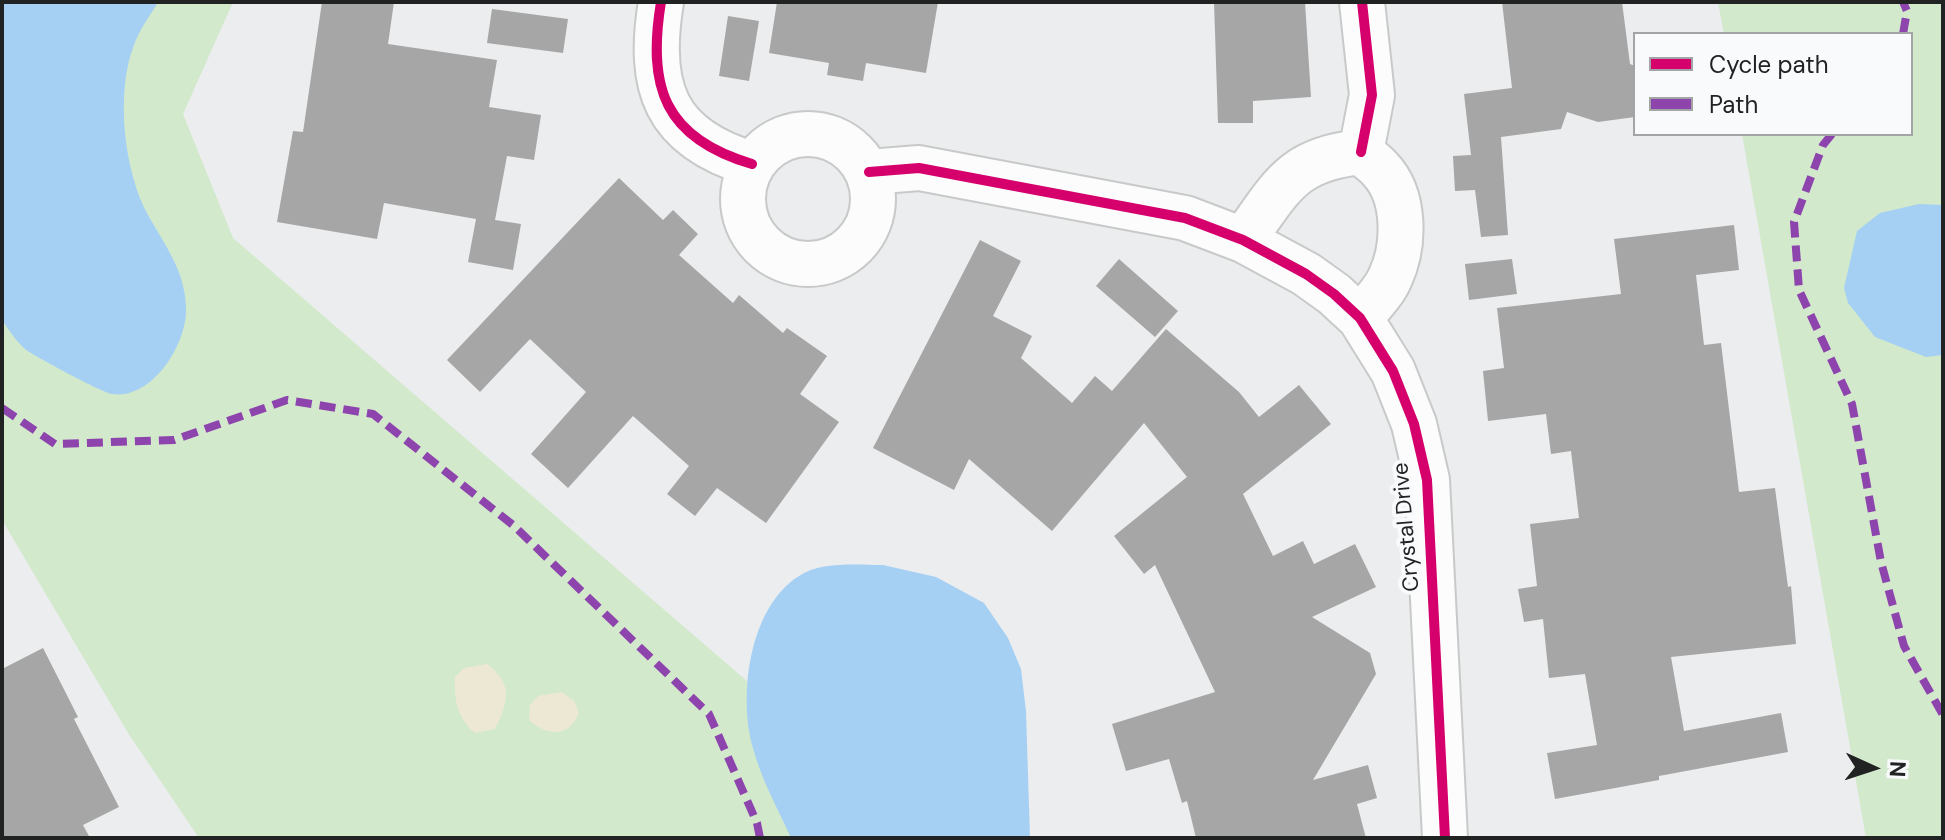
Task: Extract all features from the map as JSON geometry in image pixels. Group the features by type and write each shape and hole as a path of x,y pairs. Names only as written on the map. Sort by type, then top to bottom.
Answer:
{"street":[{"path":"661,2 655,39 655,68 664,95 679,121 699,141 724,156 752,164"},
{"path":"1361,152 1372,95 1362,2"},
{"path":"803,133 824,134 842,142 858,155 869,172 874,194 872,217 862,237 846,253 826,263 803,265 781,259 763,247 750,229 743,207 744,184 752,164 765,148 783,137 803,133"},
{"path":"1243,240 1288,180 1307,165 1333,155 1361,152 1382,170 1395,196 1401,224 1399,253 1390,280 1360,318"},
{"name":"Crystal Drive","path":"869,172 919,168 1185,218 1243,240 1306,274 1360,318 1393,371 1414,424 1427,480 1445,838"}],"green space":[{"path":"2,2 233,2 183,114 233,238 849,769 893,838 199,838 128,733 2,520"},
{"path":"1718,2 1943,2 1943,838 1866,838 1742,136 1913,136 1913,32 1724,32"}],"sand":[{"path":"487,664 505,686 505,702 495,729 475,733 458,708 455,677 464,668"},
{"path":"562,692 574,701 579,713 570,727 550,731 529,720 530,705 538,696"}],"water":[{"path":"2,2 158,2 139,34 128,64 125,132 140,199 179,274 186,312 180,340 163,368 140,389 126,394 106,392 30,353 2,320"},
{"path":"1919,204 1943,205 1943,355 1926,357 1875,337 1848,303 1844,288 1857,231 1880,213"},
{"path":"840,565 883,565 936,577 984,603 1008,638 1021,669 1026,711 1030,838 791,838 760,771 749,727 748,679 759,630 782,590 808,571"}],"building":[{"path":"322,2 394,2 388,44 497,60 489,107 541,115 534,160 507,156 495,220 521,224 513,270 468,262 476,219 384,203 377,239 277,222 293,131 303,132"},
{"path":"777,2 938,2 926,73 866,63 863,81 827,75 829,63 769,53"},
{"path":"1214,2 1305,2 1311,97 1253,101 1253,123 1218,123"},
{"path":"1502,2 1622,2 1630,64 1633,65 1633,117 1598,122 1567,112 1561,129 1501,137 1508,235 1481,237 1475,190 1455,191 1453,156 1471,155 1464,94 1512,88"},
{"path":"492,9 568,19 563,53 487,43"},
{"path":"728,16 759,21 749,81 719,76"},
{"path":"619,178 663,220 673,210 698,234 679,255 733,303 739,295 783,333 787,328 827,356 800,394 839,422 766,523 717,488 695,516 667,494 689,466 633,416 568,488 531,454 586,392 530,339 480,392 447,360"},
{"path":"1734,225 1739,270 1696,275 1704,345 1721,343 1739,492 1775,488 1788,587 1791,586 1796,644 1671,657 1684,731 1781,713 1788,752 1555,799 1547,753 1597,745 1585,674 1549,678 1543,619 1524,622 1518,589 1537,586 1530,524 1579,518 1571,451 1551,454 1546,414 1488,421 1483,371 1504,368 1497,308 1621,294 1614,239"},
{"path":"980,240 1021,261 993,316 1032,336 1021,358 1072,403 1095,376 1112,391 1166,329 1239,392 1259,417 1299,385 1331,424 1243,494 1273,556 1303,541 1314,564 1355,544 1376,587 1312,617 1370,653 1376,674 1313,780 1368,765 1377,798 1357,804 1366,838 1196,838 1187,801 1182,803 1169,759 1126,771 1112,724 1215,692 1155,565 1144,574 1114,536 1187,477 1144,423 1052,531 969,459 954,490 873,448"},
{"path":"1119,259 1178,311 1155,337 1096,286"},
{"path":"1512,259 1517,294 1469,300 1465,264"},
{"path":"43,648 78,717 74,719 119,807 83,825 90,838 2,838 2,669"}],"marked path":[{"path":"1903,2 1907,11 1903,32"},
{"path":"1830,136 1823,145 1794,222 1799,290 1852,404 1881,562 1904,646 1943,715"},
{"path":"2,408 55,444 174,440 287,400 373,414 513,525 709,714 757,823 760,838"}],"cycle path":[{"path":"661,2 657,60 660,84 668,105 681,124 699,140 752,164"},
{"path":"1361,152 1372,95 1362,2"},
{"path":"869,172 919,168 1185,218 1243,240 1306,274 1360,318 1393,371 1414,424 1427,480 1445,838"}]}
